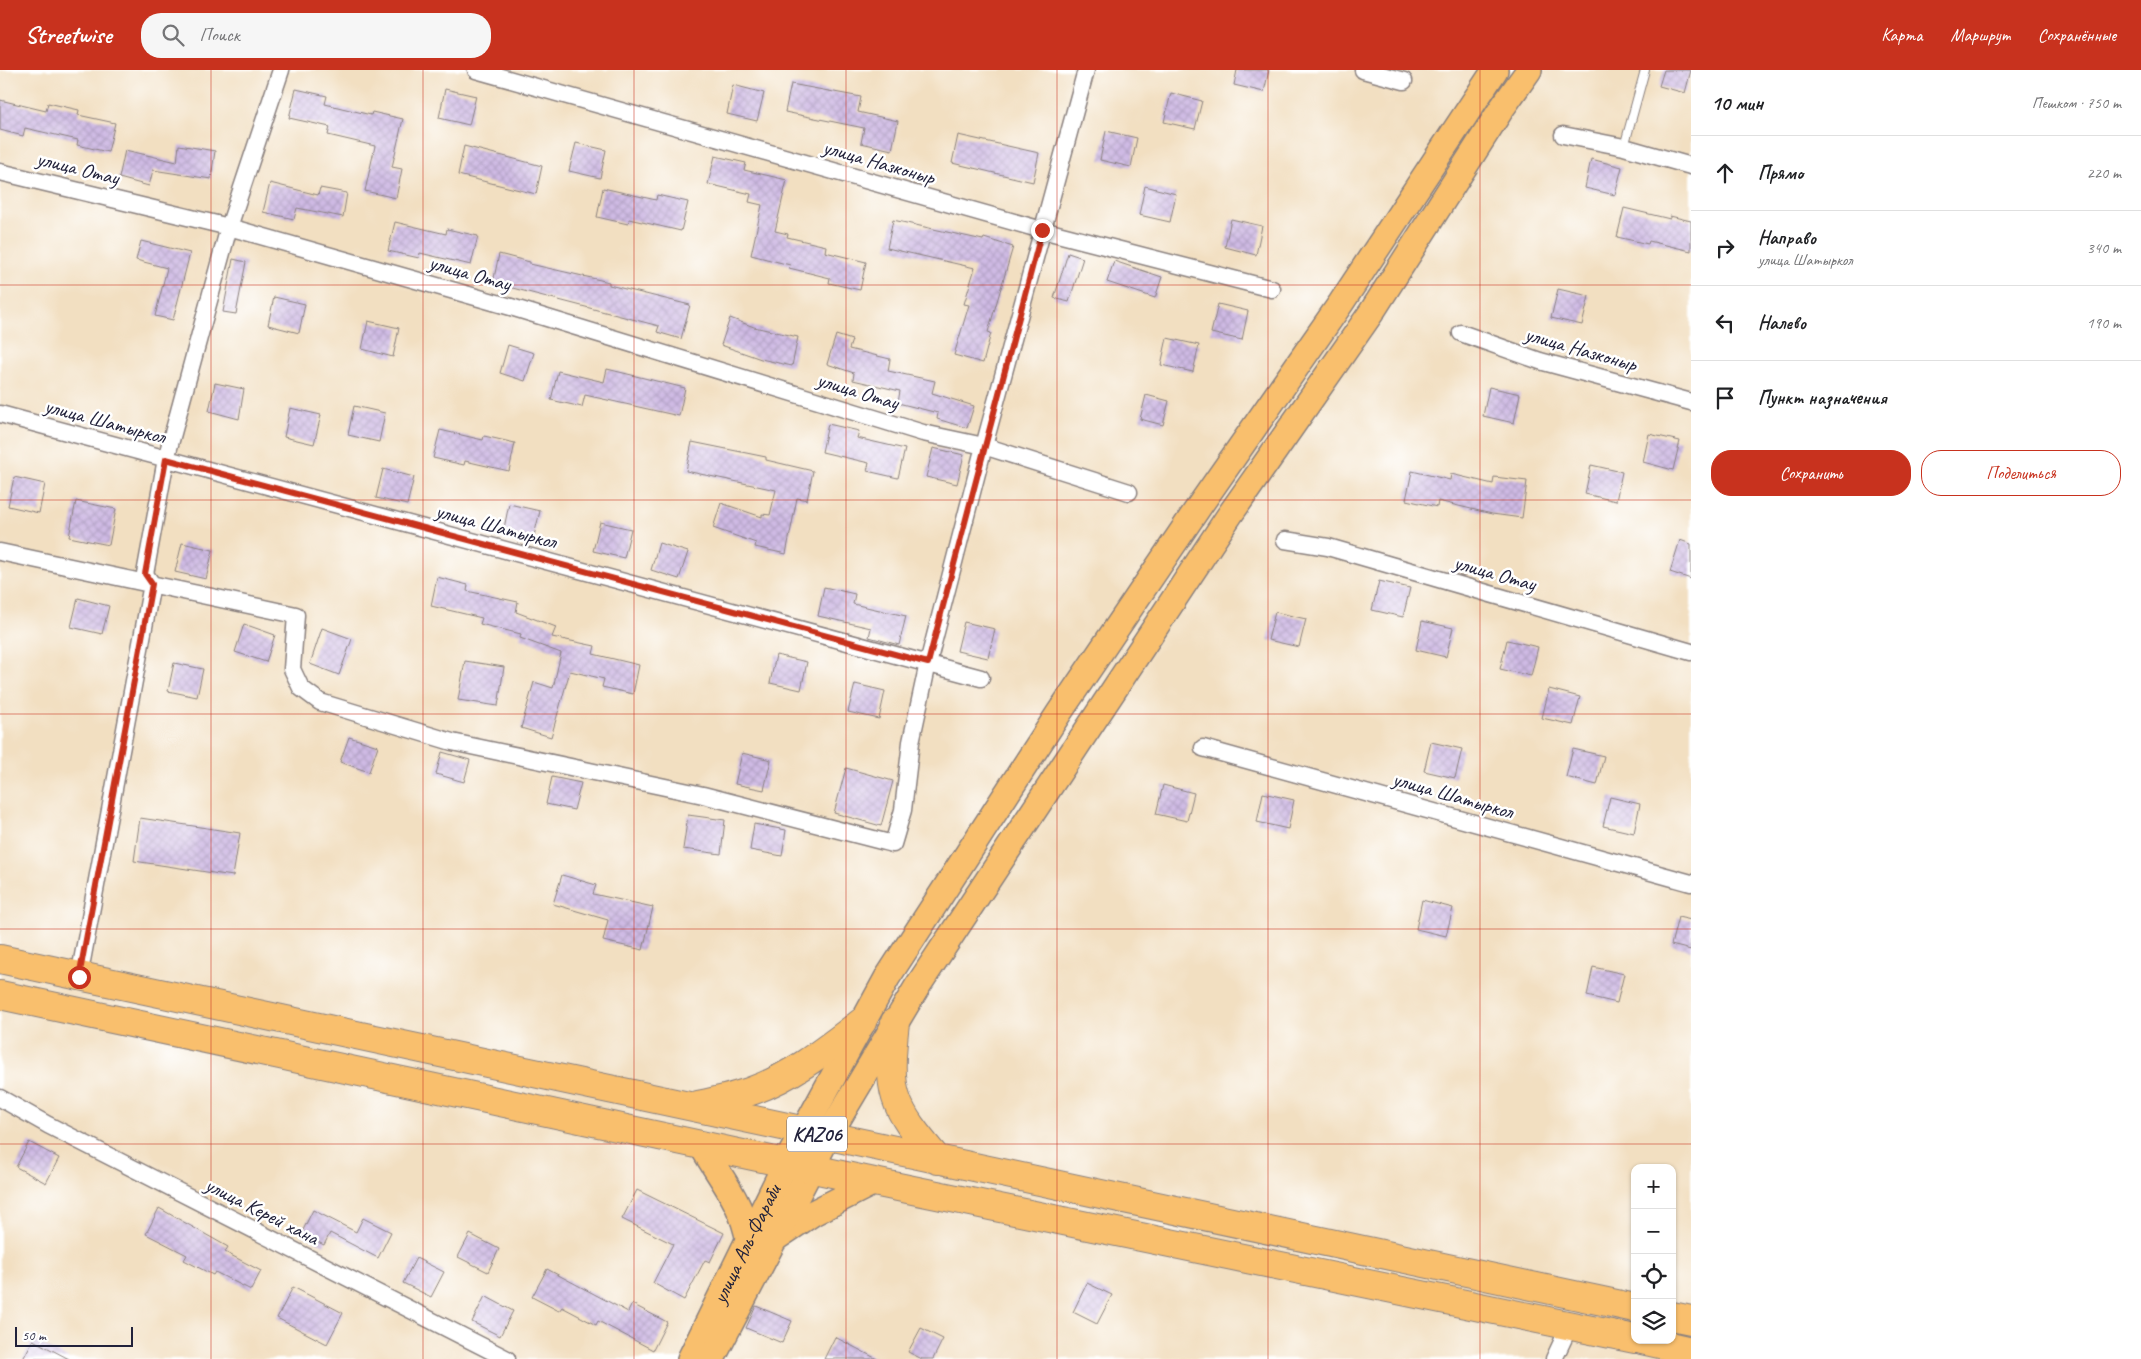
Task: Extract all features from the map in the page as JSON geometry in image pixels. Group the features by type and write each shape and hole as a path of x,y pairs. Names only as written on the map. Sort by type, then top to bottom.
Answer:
{"highway":[{"name":"KАZ06","path":"0,959 1631,1307"},
{"name":"KАZ06","path":"0,995 702,1146 1631,1338"},
{"path":"690,1107 729,1098 756,1089 787,1074 812,1059 862,1022"},
{"path":"895,1022 891,1062 894,1093 906,1121 938,1160"},
{"path":"1676,1317 1691,1320"},
{"path":"1660,1344 1691,1351"}],"main road":[{"path":"816,1134 862,1022 887,978 1058,713 1341,303 1495,70"},
{"path":"816,1134 895,1022 1229,516 1371,313 1502,108 1529,70"},
{"name":"улица Аль-Фараби","path":"690,1359 760,1241 816,1134"},
{"path":"702,1146 718,1174 732,1192 760,1241 874,1182"},
{"name":"улица Аль-Фараби","path":"712,1359 760,1241"}],"street":[{"path":"79,977 152,584 145,574 166,459 229,227 281,70"},
{"name":"улица Назконыр","path":"476,70 1042,230 1272,289"},
{"path":"0,552 296,615 292,669 301,688 320,702 452,742 703,795 893,844 903,810 911,742 928,663 984,446 1086,70"},
{"path":"1363,70 1404,81"},
{"path":"1563,135 1624,147 1691,166"},
{"name":"улица Отау","path":"0,172 229,227 520,310 923,433 984,446 1129,492"},
{"name":"улица Назконыр","path":"1461,333 1540,361 1691,402"},
{"name":"улица Шатыркол","path":"0,414 981,678"},
{"name":"улица Отау","path":"1285,540 1328,547 1691,652"},
{"name":"улица Шатыркол","path":"1203,748 1691,883"},
{"name":"улица Керей хана","path":"0,1098 48,1125 507,1359"},
{"path":"1554,1359 1570,1325"}],"lane":[{"path":"1624,147 1645,70"}],"building":[{"path":"1237,70 1269,70 1264,92 1234,85"},
{"path":"1664,70 1691,70 1685,93 1659,86"},
{"path":"791,84 861,97 858,112 898,121 892,150 861,143 864,128 785,112"},
{"path":"733,85 764,93 757,121 727,114"},
{"path":"296,89 327,96 325,104 371,115 372,112 403,119 392,167 402,169 396,198 365,191 375,146 328,135 330,127 289,118"},
{"path":"445,89 476,96 469,125 439,118"},
{"path":"1171,93 1202,101 1195,129 1164,122"},
{"path":"0,100 46,111 48,103 79,110 78,115 115,123 108,152 77,145 78,140 25,128 23,136 0,130"},
{"path":"1106,131 1137,138 1131,167 1100,160"},
{"path":"958,135 1039,153 1033,182 952,163"},
{"path":"576,143 606,150 600,178 569,171"},
{"path":"179,145 215,151 211,179 153,170 149,186 119,178 125,150 177,162"},
{"path":"464,146 542,166 536,194 458,175"},
{"path":"715,156 746,163 744,170 787,180 775,231 788,234 787,237 826,246 825,252 866,262 860,290 829,283 830,278 789,268 790,265 751,255 762,205 749,202 751,194 708,184"},
{"path":"1591,159 1622,167 1615,195 1585,188"},
{"path":"270,183 318,195 320,188 347,193 343,217 297,208 294,219 263,212"},
{"path":"1145,186 1176,194 1170,222 1139,215"},
{"path":"603,188 656,200 657,195 688,202 681,231 629,219 628,224 597,217"},
{"path":"1624,208 1670,219 1670,216 1691,221 1691,251 1649,241 1648,244 1617,237"},
{"path":"1231,219 1262,226 1256,255 1225,247"},
{"path":"893,220 983,240 984,238 1013,247 988,332 991,333 983,363 954,355 969,305 964,304 975,268 887,248"},
{"path":"395,222 446,234 447,229 478,236 471,265 420,253 419,258 388,251"},
{"path":"141,241 190,253 173,320 155,316 167,268 136,260"},
{"path":"1068,253 1083,258 1069,302 1054,298"},
{"path":"499,254 530,262 530,264 609,282 609,285 690,305 681,339 657,332 659,326 493,283"},
{"path":"233,259 246,262 236,314 223,312"},
{"path":"1114,261 1162,277 1155,298 1107,282"},
{"path":"1558,289 1589,296 1582,325 1551,318"},
{"path":"274,297 305,304 299,333 268,325"},
{"path":"1218,304 1248,311 1242,340 1211,333"},
{"path":"730,318 754,327 798,337 792,366 761,359 721,345"},
{"path":"368,321 399,328 393,357 362,349"},
{"path":"836,335 852,340 849,349 890,359 888,371 935,381 932,393 974,406 967,428 937,419 938,413 898,403 900,391 853,380 854,373 827,364"},
{"path":"1167,338 1199,345 1193,372 1161,365"},
{"path":"508,345 534,353 525,381 500,373"},
{"path":"607,369 685,388 679,416 585,395 582,407 551,400 558,371 604,382"},
{"path":"215,383 244,389 239,419 209,411"},
{"path":"1489,387 1520,394 1514,423 1483,416"},
{"path":"1146,395 1169,401 1163,425 1140,419"},
{"path":"354,406 385,413 379,442 348,435"},
{"path":"290,408 321,415 314,444 284,437"},
{"path":"828,424 859,431 857,438 905,449 898,478 867,471 869,463 822,452"},
{"path":"440,430 483,440 484,436 515,443 509,471 465,461 464,465 433,458"},
{"path":"1649,434 1680,441 1673,470 1643,462"},
{"path":"692,442 766,457 766,460 813,471 807,500 797,498 786,554 755,547 756,543 713,528 721,503 762,517 762,514 770,515 776,490 686,471"},
{"path":"933,448 964,455 957,484 926,477"},
{"path":"1591,465 1622,472 1616,501 1585,494"},
{"path":"383,469 414,477 407,505 376,498"},
{"path":"1412,471 1450,480 1451,474 1493,484 1494,477 1527,481 1522,518 1492,514 1438,501 1437,507 1406,500"},
{"path":"14,477 45,484 39,513 8,506"},
{"path":"76,501 116,509 109,545 69,537"},
{"path":"509,504 540,511 533,540 503,533"},
{"path":"600,522 631,529 624,558 593,551"},
{"path":"1680,540 1691,544 1691,579 1670,572"},
{"path":"182,543 213,550 206,579 175,572"},
{"path":"659,543 688,552 679,579 651,570"},
{"path":"437,577 468,585 467,591 518,602 516,612 556,627 552,637 595,646 593,654 639,665 633,694 602,687 604,679 570,671 551,737 521,728 534,682 553,688 561,653 520,638 521,634 480,624 482,618 431,606"},
{"path":"1379,581 1410,588 1403,617 1372,610"},
{"path":"824,587 855,594 853,604 906,616 899,645 869,637 871,628 818,616"},
{"path":"78,598 109,606 102,634 71,627"},
{"path":"1275,612 1306,619 1299,647 1268,640"},
{"path":"1422,621 1453,628 1446,657 1416,650"},
{"path":"964,622 995,629 988,658 957,651"},
{"path":"244,624 275,635 266,662 235,652"},
{"path":"322,628 352,639 339,675 310,664"},
{"path":"1507,640 1538,647 1531,676 1500,669"},
{"path":"776,655 807,662 801,690 770,683"},
{"path":"465,661 504,667 498,706 458,700"},
{"path":"174,663 203,669 197,697 168,691"},
{"path":"855,684 885,691 879,719 848,712"},
{"path":"1549,689 1580,697 1573,725 1542,718"},
{"path":"349,737 378,746 369,772 340,762"},
{"path":"1431,742 1462,749 1455,778 1424,771"},
{"path":"1573,749 1604,756 1597,785 1566,777"},
{"path":"442,752 470,760 464,782 436,774"},
{"path":"742,753 771,760 764,790 735,784"},
{"path":"846,768 893,781 881,826 834,813"},
{"path":"552,777 581,783 574,810 546,804"},
{"path":"1163,785 1194,793 1187,821 1156,814"},
{"path":"1263,793 1294,800 1288,829 1257,822"},
{"path":"1610,797 1640,804 1634,833 1603,826"},
{"path":"688,815 725,820 721,854 683,849"},
{"path":"140,818 240,833 233,876 134,861"},
{"path":"754,824 786,830 782,856 750,850"},
{"path":"562,875 596,885 593,894 653,907 643,950 603,941 608,920 553,904"},
{"path":"1422,900 1453,908 1446,936 1416,929"},
{"path":"1678,917 1691,920 1691,950 1671,945"},
{"path":"1593,967 1624,974 1617,1003 1587,996"},
{"path":"29,1142 59,1158 46,1183 16,1167"},
{"path":"637,1190 724,1233 710,1262 705,1260 684,1300 653,1283 673,1244 622,1219"},
{"path":"159,1208 228,1247 225,1252 261,1271 251,1290 215,1272 213,1275 184,1260 187,1255 146,1234"},
{"path":"313,1210 356,1232 363,1218 391,1232 378,1258 330,1233 324,1245 301,1234"},
{"path":"470,1234 499,1249 488,1272 458,1257"},
{"path":"416,1258 444,1272 431,1297 403,1283"},
{"path":"547,1269 628,1312 632,1304 667,1322 653,1350 598,1321 596,1325 562,1307 559,1311 532,1297"},
{"path":"1087,1283 1112,1295 1097,1324 1073,1312"},
{"path":"293,1287 343,1313 327,1344 277,1318"},
{"path":"485,1296 513,1311 500,1336 472,1322"},
{"path":"756,1306 792,1321 782,1343 746,1328"},
{"path":"921,1328 943,1339 933,1359 922,1359 908,1352"},
{"path":"835,1337 877,1359 824,1359"},
{"path":"33,1340 69,1359 23,1359"}],"route":[{"path":"79,977 152,584 145,574 166,459 928,663 1042,230"}]}
